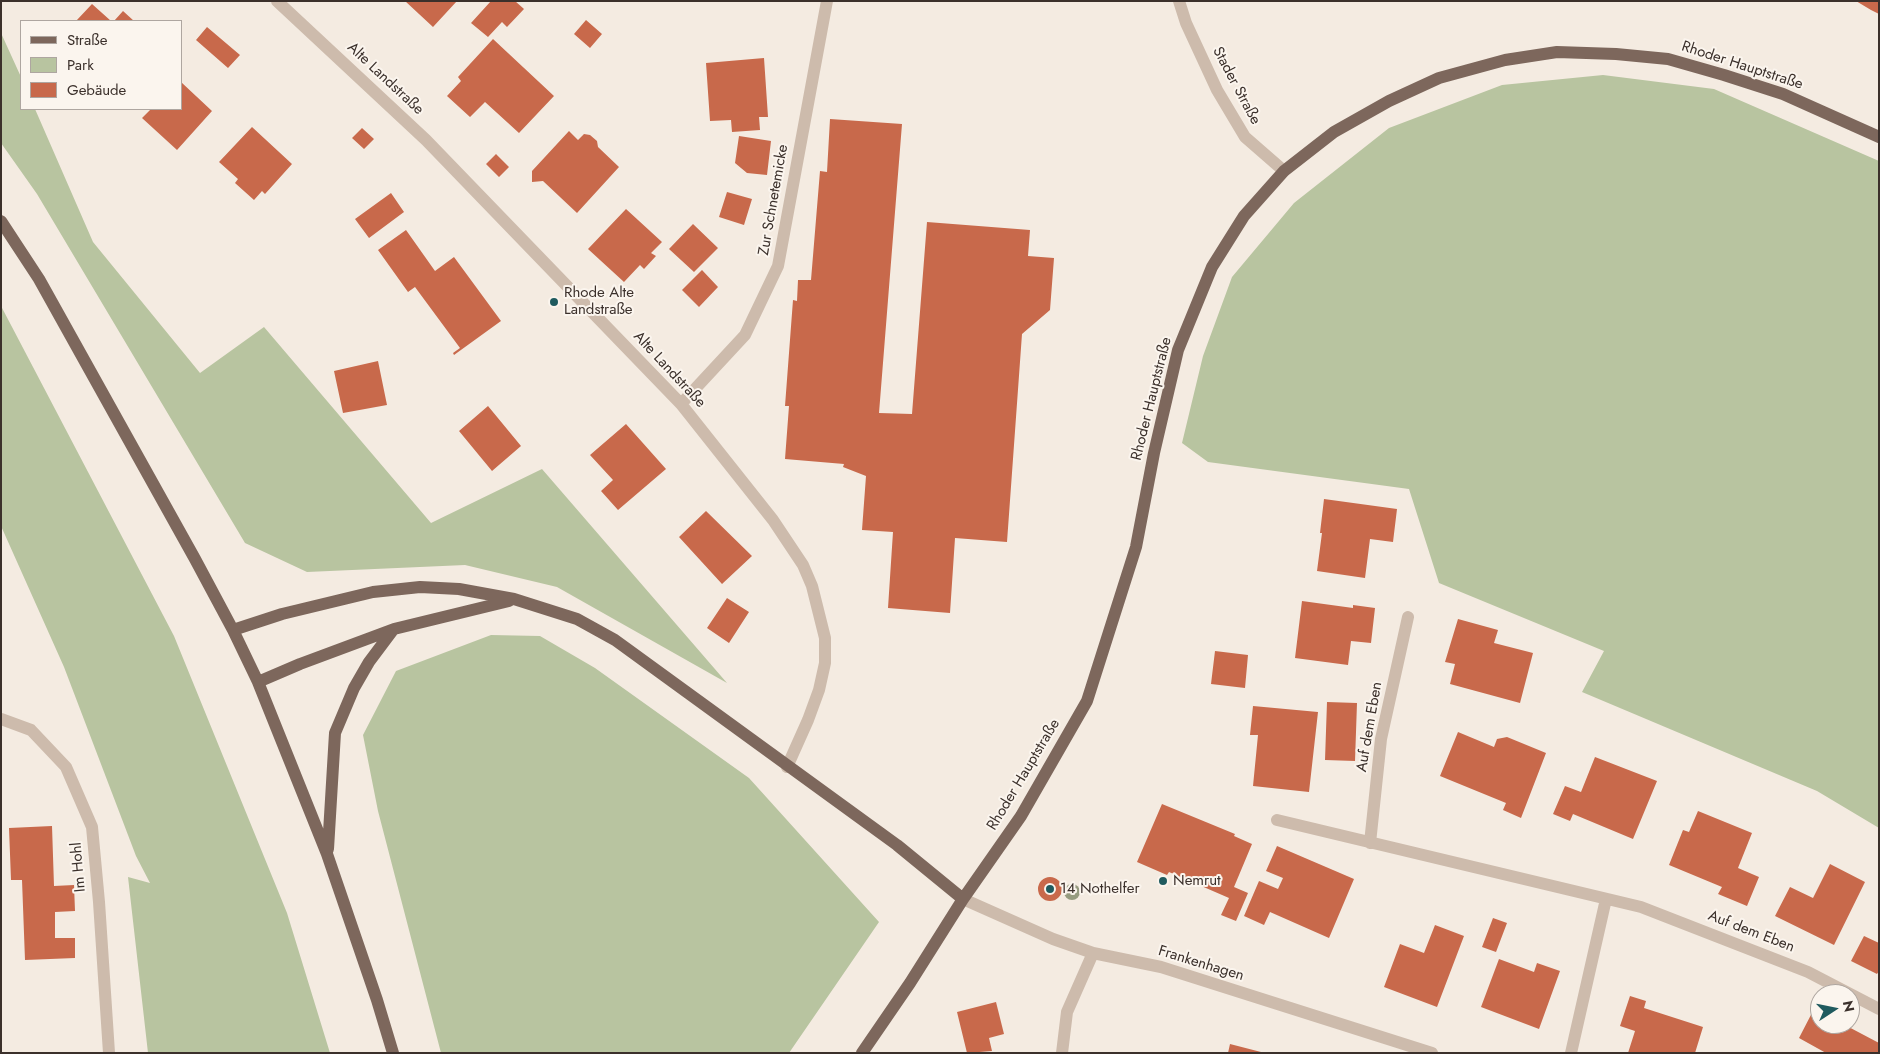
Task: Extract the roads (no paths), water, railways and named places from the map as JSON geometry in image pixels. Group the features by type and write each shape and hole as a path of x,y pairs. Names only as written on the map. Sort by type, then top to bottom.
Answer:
{"main road":[{"name":"Rhoder Hauptstraße","path":"862,1053 910,983 963,899 1021,816 1087,701 1136,547 1154,453 1178,350 1212,267 1244,216 1284,171 1334,132 1388,101 1439,78 1505,60 1557,52 1616,54 1677,62 1724,74 1783,94 1879,137"},
{"path":"1,221 39,279 233,630 258,682 327,854 393,1053"},
{"path":"233,630 282,614 373,592 420,587 459,589 514,599 577,619 615,640 896,845 963,899"},
{"path":"258,682 300,664 394,629 514,599"},
{"path":"327,854 335,733 354,688 369,662 394,629"}],"street":[{"name":"Alte Landstraße","path":"276,1 426,140 681,404 773,520 803,565 812,586 825,638 825,663 819,690 787,767"},
{"name":"Zur Schnetemicke","path":"681,404 745,335 778,266 827,1"},
{"name":"Stader Straße","path":"1179,1 1186,23 1217,90 1245,138 1284,171"},
{"name":"Auf dem Eben","path":"1370,843 1381,739 1408,617"},
{"name":"Im Hohl","path":"1,719 32,730 66,767 92,827 109,1053"},
{"name":"Auf dem Eben","path":"1277,820 1641,908 1808,972 1879,1009"},
{"name":"Frankenhagen","path":"963,899 1053,939 1093,953 1161,967 1432,1053"},
{"path":"1571,1053 1606,899"},
{"path":"1062,1053 1067,1012 1093,953"}],"place":[{"name":"Rhode Alte Landstraße","path":"554,302"},
{"name":"Nemrut","path":"1163,881"},
{"name":"14 Nothelfer","path":"1050,889"}]}
